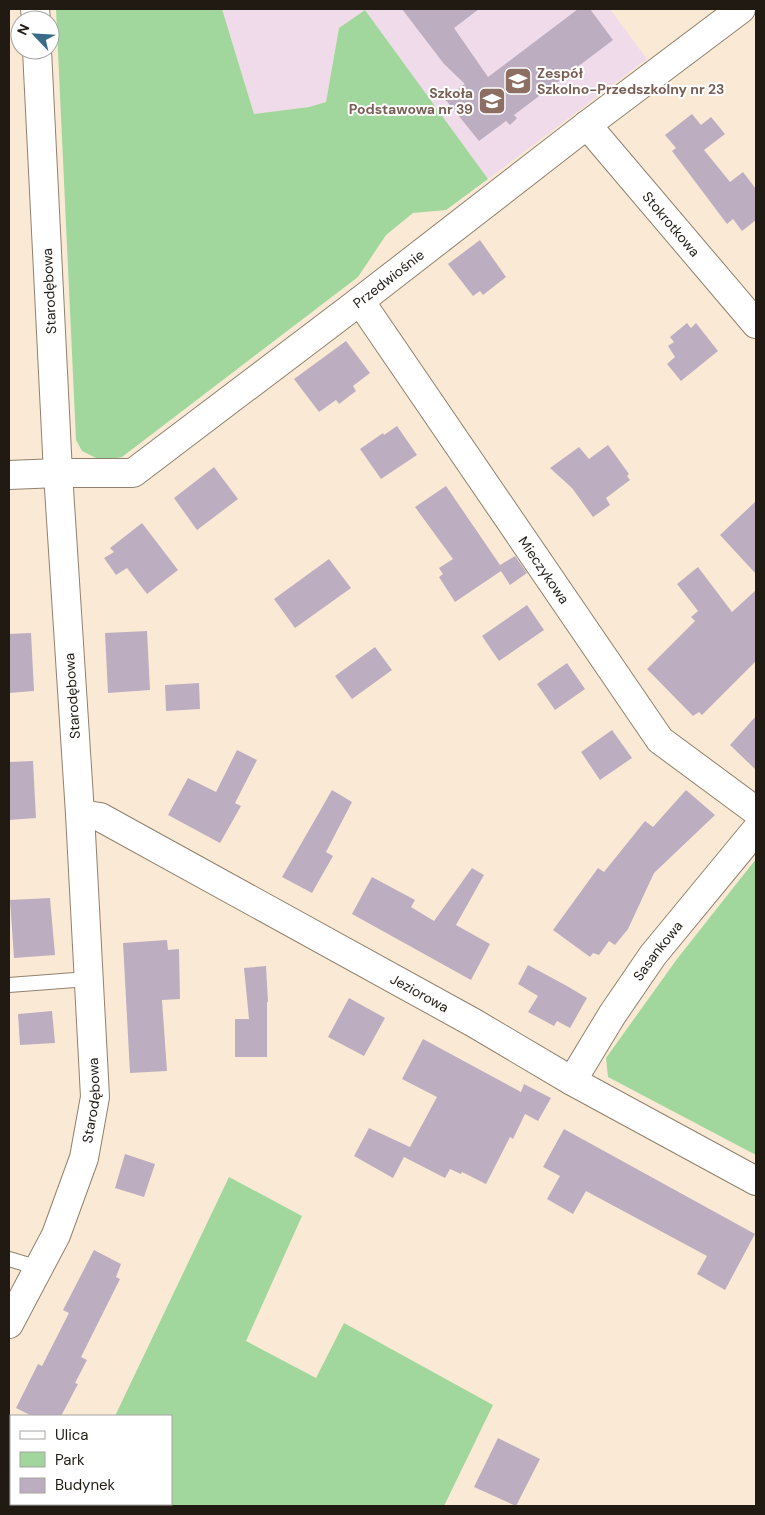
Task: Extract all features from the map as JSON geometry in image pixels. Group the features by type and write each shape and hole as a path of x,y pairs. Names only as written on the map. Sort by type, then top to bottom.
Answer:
{"street":[{"name":"Przedwiośnie","path":"9,476 58,472 133,473 741,9"},
{"name":"Starodębowa","path":"9,1324 56,1235 84,1158 95,1105 80,814 58,472 37,60"},
{"name":"Stokrotkowa","path":"587,125 756,324"},
{"name":"Mieczykowa","path":"360,301 660,740 756,811"},
{"name":"Jeziorowa","path":"80,814 100,817 474,1023 572,1081 756,1182"},
{"name":"Sasankowa","path":"572,1081 612,1015 653,955 756,830"}],"lane":[{"path":"9,985 88,979"},
{"path":"9,1259 39,1268"}],"shaded area":[{"name":"Zespół Szkolno-Przedszkolny nr 23","path":"222,9 610,9 647,59 488,179 365,10 339,28 326,102 309,107 254,114"}],"green space":[{"path":"222,9 254,114 309,107 326,102 339,28 365,10 488,179 446,210 413,213 386,235 358,277 122,457 102,461 82,451 76,440 58,60 60,60 60,10 56,10"},
{"path":"756,859 756,1155 608,1077 606,1058 677,959"},
{"path":"229,1177 302,1216 246,1341 316,1378 344,1323 493,1405 444,1506 127,1506 125,1505 172,1505 172,1415 115,1415"},
{"path":"9,1459 10,1505 93,1506 9,1506"}],"building":[{"path":"402,9 479,9 454,28 488,77 578,9 590,9 613,40 514,115 517,118 510,125 506,121 479,141 445,99 465,84 444,64"},
{"path":"692,114 701,125 711,117 725,134 704,150 730,182 743,172 756,189 756,220 742,231 733,219 727,224 672,151 676,148 665,135"},
{"path":"480,240 506,277 483,295 480,291 473,296 448,264"},
{"path":"687,323 691,328 696,323 718,351 681,381 667,364 675,357 668,346 674,342 670,337"},
{"path":"346,341 370,373 353,386 356,391 339,404 336,400 319,412 294,379"},
{"path":"397,426 417,455 381,479 360,449"},
{"path":"608,445 629,474 627,476 630,480 606,498 610,505 593,517 572,488 550,468 579,447 589,459"},
{"path":"214,467 238,499 197,530 174,498"},
{"path":"446,486 500,565 515,556 527,573 510,585 501,571 455,602 439,577 443,574 439,568 453,559 415,507"},
{"path":"756,501 756,574 720,535"},
{"path":"142,523 178,570 147,594 127,568 116,575 104,558 114,552 110,548"},
{"path":"329,559 351,588 295,628 274,599"},
{"path":"698,567 732,612 756,590 756,661 702,715 699,712 693,716 647,669 695,621 691,617 698,611 677,584"},
{"path":"527,605 544,630 499,661 482,636"},
{"path":"147,631 150,690 108,693 105,633"},
{"path":"31,633 34,691 9,693 9,634"},
{"path":"375,647 392,670 352,699 335,676"},
{"path":"567,663 585,689 555,710 537,684"},
{"path":"199,683 200,709 166,711 165,685"},
{"path":"756,716 756,770 730,745"},
{"path":"612,730 632,758 600,780 581,752"},
{"path":"237,750 257,760 235,803 241,806 220,843 168,815 188,778 216,792"},
{"path":"33,761 36,818 9,820 9,762"},
{"path":"332,790 352,802 326,852 333,856 312,893 282,877"},
{"path":"686,790 715,815 654,873 628,929 615,945 609,941 599,955 593,953 590,957 553,930 598,868 604,872 645,821 653,827"},
{"path":"472,868 484,875 456,925 490,944 471,980 352,914 372,877 415,900 411,907 434,921"},
{"path":"50,898 55,955 14,958 10,900"},
{"path":"167,940 168,950 179,949 180,999 162,1000 167,1071 130,1073 123,943"},
{"path":"528,965 587,998 570,1028 557,1021 554,1026 528,1012 538,996 518,984"},
{"path":"266,966 268,1002 267,1057 235,1057 235,1019 249,1019 244,968"},
{"path":"349,998 385,1018 364,1056 328,1037"},
{"path":"52,1011 55,1043 20,1045 18,1014"},
{"path":"423,1039 521,1092 524,1084 551,1098 538,1121 525,1114 513,1139 510,1137 486,1184 462,1172 461,1174 450,1169 445,1178 404,1157 393,1178 354,1156 369,1128 410,1147 437,1097 402,1079"},
{"path":"564,1129 755,1234 725,1290 697,1274 707,1256 586,1191 573,1214 547,1199 560,1176 543,1167"},
{"path":"125,1154 155,1164 144,1197 115,1188"},
{"path":"94,1250 121,1264 116,1277 120,1279 81,1357 87,1360 75,1383 78,1384 62,1415 30,1415 16,1408 38,1364 42,1366 69,1313 63,1310"},
{"path":"498,1438 540,1459 516,1506 474,1487"}],"place":[{"name":"Zespół Szkolno-Przedszkolny nr 23","path":"518,81"},
{"name":"Szkoła Podstawowa nr 39","path":"492,101"}]}
